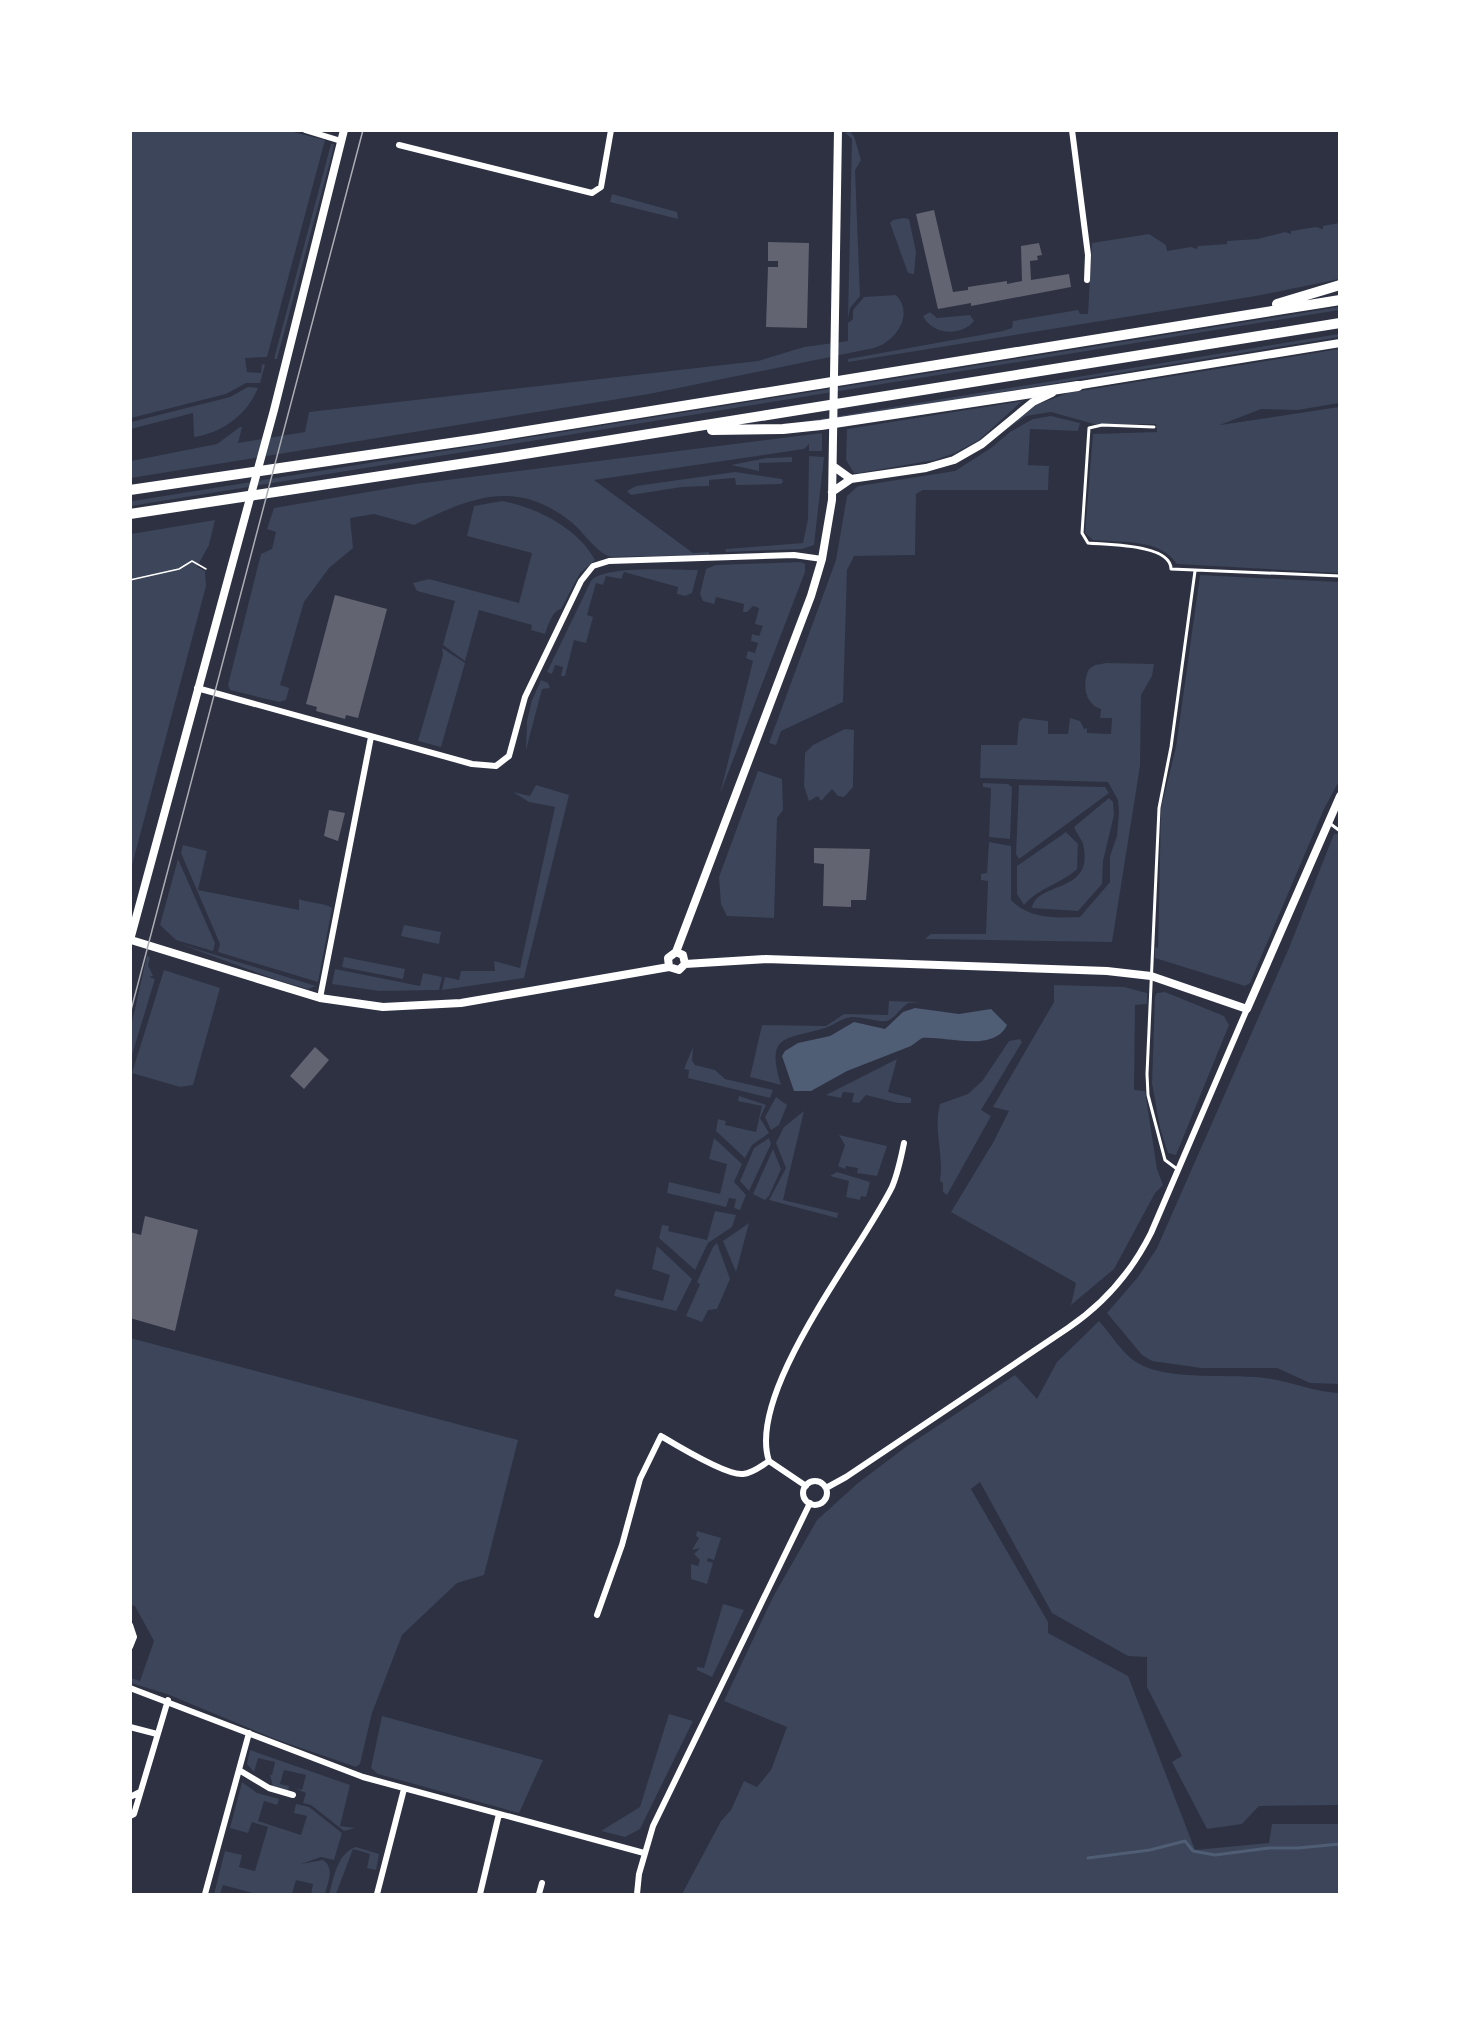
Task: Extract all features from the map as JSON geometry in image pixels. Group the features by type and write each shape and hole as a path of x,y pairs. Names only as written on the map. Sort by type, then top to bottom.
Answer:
{"highway":[{"path":"1240,316 1340,285"},
{"path":"130,490 478,439 1340,300"},
{"path":"130,514 676,430 1340,323"},
{"path":"676,430 783,429 1078,386"}],"street":[{"path":"305,130 341,141"},
{"path":"344,130 273,410 130,940 320,998 372,1006 429,1006 540,991 669,967 679,970 685,964 785,959 1107,971 1151,976 1247,1009"},
{"path":"399,145 592,194 601,188 611,130"},
{"path":"669,967 668,958 676,952 808,604 822,559 832,492 833,466 838,130"},
{"path":"1072,130 1088,255 1087,280"},
{"path":"832,492 851,479 916,470 954,460 982,444 1033,402 1078,386 1340,343"},
{"path":"833,466 851,479"},
{"path":"197,688 483,767 502,762 513,748 522,704 530,684 584,576 598,564 609,561 794,555 822,559"},
{"path":"320,998 371,737"},
{"path":"826,1488 846,1477 1095,1308 1117,1287 1140,1255 1179,1170 1340,796"},
{"path":"676,952 683,955 685,964"},
{"path":"806,1486 769,1461 766,1433 777,1388 809,1326 893,1185 904,1143"},
{"path":"597,1615 622,1545 640,1479 661,1436 688,1452 737,1474 751,1472 769,1461"},
{"path":"806,1486 818,1482 826,1488"},
{"path":"806,1486 804,1496 810,1503 822,1503 826,1496 826,1488"},
{"path":"637,1894 644,1853 653,1826 810,1503"},
{"path":"130,1625 134,1637 130,1647"},
{"path":"130,1688 334,1767 404,1789 644,1853"},
{"path":"130,1816 134,1814 168,1701"},
{"path":"130,1727 158,1734"},
{"path":"205,1894 249,1733"},
{"path":"239,1770 269,1788 293,1795"},
{"path":"378,1894 404,1789"},
{"path":"130,1797 140,1792"},
{"path":"480,1894 499,1814"},
{"path":"539,1894 543,1883"}],"lane":[{"path":"1154,427 1102,425 1089,428 1082,533 1088,543 1149,549 1164,555 1171,564 1171,569 1340,576"},
{"path":"1179,1170 1166,1162 1148,1095 1151,976 1159,808 1171,747 1195,571"},
{"path":"1327,822 1340,831"}],"path":[{"path":"130,580 179,569 192,561 206,569"}],"shaded area":[{"path":"131,131 293,132 325,140 267,357 245,358 247,372 261,373 262,364 265,365 260,383 246,383 226,394 131,418"},
{"path":"849,131 854,136 861,160 855,170 860,296 850,308 848,318 852,139 845,133"},
{"path":"331,144 334,144 332,154 277,359 274,359"},
{"path":"612,194 677,212 678,219 610,202"},
{"path":"903,218 909,219 916,252 914,274 908,273 890,223"},
{"path":"1339,223 1339,279 1256,296 848,362 848,359 1003,331 1012,328 1013,321 1078,310 1080,314 1088,314 1092,243 1149,234 1166,245 1167,251 1191,247 1197,249 1198,246 1227,244 1227,241 1258,239 1285,232 1291,234 1291,231 1316,227 1323,229 1323,226"},
{"path":"896,295 904,311 900,327 889,340 874,348 649,394 131,478 131,461 217,444 240,427 242,427 238,443 305,432 309,412 758,361 804,347 848,341 848,323 853,319 853,310 864,297"},
{"path":"1339,307 1339,310 131,506 131,501"},
{"path":"930,312 937,318 970,315 974,321 962,330 947,332 927,322 923,316"},
{"path":"1339,334 1339,337 849,417 790,424"},
{"path":"1339,349 1339,403 1298,410 1261,409 1220,425 1339,407 1339,573 1177,564 1161,550 1150,546 1139,543 1093,540 1085,533 1093,434 1157,432 1156,424 1094,424 1051,412 1026,416 1006,430 1036,405 1068,393"},
{"path":"248,387 258,388 240,414 224,427 204,435 194,437 193,413 131,429 131,422 230,397"},
{"path":"1022,401 979,440 955,453 935,460 854,473 846,460 847,429"},
{"path":"1051,416 1080,423 1078,431 1030,429 1028,465 1049,466 1048,490 923,490 916,494 915,555 854,556 847,570 843,702 781,731 776,745 769,743 836,560 847,496 858,486 955,471 991,448 1010,432 1033,419"},
{"path":"822,433 822,451 809,451 809,444 804,449 594,480 693,553 709,552 709,555 611,557 595,546 570,521 550,508 511,496 473,501 414,525 374,514 350,518 353,548 329,568 304,602 280,685 289,688 286,700 279,702 230,690 228,685 261,554 272,549 276,532 267,529 274,508 415,484"},
{"path":"809,456 824,457 814,545 802,549 725,552 726,549 803,543 808,519"},
{"path":"792,457 792,462 759,463 759,471 731,465 767,458"},
{"path":"735,472 782,479 783,482 781,484 736,485 735,478 709,480 709,486 682,487 631,495 627,491 636,486"},
{"path":"502,501 528,508 555,521 578,538 595,560 580,573 561,609 553,616 545,634 531,630 532,625 479,610 465,661 443,645 455,601 417,591 413,583 429,579 519,603 532,553 467,536 474,506"},
{"path":"215,520 209,545 197,567 205,571 206,586 131,869 131,534"},
{"path":"801,562 805,564 805,572 720,794 753,661 746,658 748,651 755,653 758,643 751,641 752,634 759,636 763,626 755,624 759,608 753,606 747,612 743,612 744,604 716,597 714,604 703,601 700,594 706,569 716,565"},
{"path":"624,570 698,570 692,593 685,596 677,594 678,587 624,572 621,579 606,576 603,585 596,583 587,615 593,617 586,643 574,640 565,676 561,676 563,667 555,665 552,674 547,672 591,581 598,576"},
{"path":"1200,575 1339,582 1339,781 1324,809 1250,983 1245,986 1155,958 1155,947 1158,948 1161,808 1176,747"},
{"path":"442,648 465,663 441,747 418,741 443,655"},
{"path":"1154,664 1152,676 1141,695 1140,766 1112,942 925,939 931,934 986,934 988,881 981,880 981,874 987,873 989,842 1011,846 1011,900 1034,914 1052,917 1080,917 1110,882 1110,856 1117,836 1119,812 1118,800 1108,782 980,778 981,745 1017,745 1019,722 1023,718 1048,721 1048,734 1068,734 1070,718 1080,721 1084,729 1087,728 1087,733 1111,734 1112,718 1100,718 1101,709 1091,703 1085,686 1089,669 1095,665"},
{"path":"541,680 548,683 550,688 542,689 526,750 527,721 532,700"},
{"path":"845,729 854,730 853,787 844,797 838,796 832,789 821,801 818,796 809,801 804,786 805,753 813,745"},
{"path":"758,771 782,779 783,810 777,818 774,918 727,916 721,904 719,877"},
{"path":"983,783 1008,784 1012,787 1010,839 989,837 991,788 983,787"},
{"path":"536,785 569,795 524,978 442,990 445,977 459,980 461,971 495,971 494,961 520,968 555,807 529,802 513,792 530,796"},
{"path":"1019,785 1105,787 1109,793 1019,859 1016,854"},
{"path":"1109,798 1113,802 1114,815 1103,861 1102,884 1078,911 1032,908 1036,899 1044,893 1064,885 1081,872 1084,860 1083,844 1074,827"},
{"path":"1066,832 1078,844 1077,869 1036,894 1024,905 1017,894 1017,866"},
{"path":"1334,834 1339,834 1340,840 1339,1384 1310,1383 1277,1368 1201,1368 1152,1361 1142,1355 1107,1313 1138,1277 1157,1248 1289,948"},
{"path":"183,845 207,851 198,890 299,910 299,899 332,908 318,982 218,952 220,944 181,853"},
{"path":"178,859 215,943 213,951 176,940 160,925"},
{"path":"404,925 441,932 439,944 401,936"},
{"path":"180,944 316,986 308,989 277,980"},
{"path":"147,955 150,958 148,965 153,976 149,977 155,979 131,1058 131,1027"},
{"path":"344,957 405,969 403,979 342,967"},
{"path":"335,969 420,986 423,973 442,977 439,990 379,991 332,984"},
{"path":"164,970 220,988 193,1085 180,1087 132,1073"},
{"path":"1054,985 1124,987 1147,993 1147,1004 1135,1005 1134,1090 1145,1091 1157,1169 1163,1185 1155,1193 1114,1269 1071,1305 1076,1283 951,1212 994,1141 1009,1111 993,1107 1054,1002"},
{"path":"1165,992 1224,1016 1229,1025 1176,1155 1168,1153 1160,1128 1152,1083 1155,996 1157,993"},
{"path":"889,1001 922,1002 908,1003 887,1021 851,1017 825,1028 790,1038 778,1047 776,1056 781,1085 750,1077 762,1025 826,1026 844,1014 888,1015"},
{"path":"915,1008 959,1014 991,1009 1007,1025 1001,1034 981,1041 922,1038 911,1046 847,1071 811,1091 794,1091 782,1056 785,1051 798,1043 830,1036 854,1022 885,1029 903,1012"},
{"path":"1020,1039 1022,1042 981,1110 991,1116 947,1195 943,1192 943,1183 940,1181 938,1114 940,1104 968,1094 983,1080 1009,1041"},
{"path":"693,1047 692,1061 695,1065 715,1070 725,1079 773,1090 770,1098 688,1078 689,1070 684,1069"},
{"path":"897,1059 888,1092 911,1098 911,1103 898,1103 866,1095 859,1103 852,1102 854,1093 843,1092 841,1098 826,1095"},
{"path":"739,1096 766,1105 760,1118 769,1133 752,1145 745,1158 716,1131 718,1119 726,1121 725,1125 756,1132 762,1106 738,1101"},
{"path":"776,1097 787,1105 779,1125 771,1130 765,1117"},
{"path":"804,1111 783,1200 838,1213 837,1218 769,1200 786,1168 776,1143 784,1127"},
{"path":"839,1135 887,1146 877,1176 857,1173 858,1168 846,1166 845,1169 838,1166 845,1145"},
{"path":"714,1138 742,1164 734,1182 746,1195 740,1210 734,1208 736,1199 729,1198 726,1207 667,1193 669,1182 720,1194 727,1164 709,1159"},
{"path":"769,1138 771,1144 749,1191 740,1181 754,1148"},
{"path":"773,1149 781,1169 765,1200 753,1194"},
{"path":"837,1172 870,1182 866,1197 861,1196 860,1200 846,1197 849,1181 830,1176"},
{"path":"715,1211 736,1215 732,1227 708,1243 695,1270 659,1238 662,1225 669,1226 668,1231 707,1240"},
{"path":"749,1223 736,1272 723,1241"},
{"path":"717,1243 730,1279 717,1309 708,1310 702,1322 686,1316 700,1284 697,1282"},
{"path":"657,1246 692,1279 676,1311 614,1296 616,1289 663,1301 670,1275 652,1269"},
{"path":"1099,1321 1136,1362 1166,1373 1257,1377 1339,1393 1339,1805 1259,1806 1242,1824 1207,1829 1172,1762 1182,1756 1147,1687 1147,1657 1128,1656 1052,1613 980,1482 971,1489 1048,1622 1048,1633 1128,1676 1195,1850 1269,1843 1272,1824 1339,1824 1339,1894 682,1894 721,1821 731,1810 744,1781 757,1787 771,1770 787,1727 724,1701 773,1597 817,1520 858,1483 907,1446 1015,1375 1037,1399 1057,1362"},
{"path":"130,1338 518,1440 484,1575 457,1583 402,1635 372,1713 360,1764 356,1767 275,1739 167,1694 131,1683 131,1678 140,1681 154,1641 135,1606 131,1605"},
{"path":"697,1531 721,1538 714,1560 708,1558 707,1561 713,1563 707,1584 691,1579 691,1564 698,1566 700,1560 694,1554 700,1548 692,1550 699,1538 696,1536"},
{"path":"723,1604 744,1610 712,1677 697,1670 697,1667 704,1668"},
{"path":"669,1714 693,1721 640,1829 625,1837 601,1831 640,1807"},
{"path":"382,1716 543,1760 519,1813 378,1774 371,1768"},
{"path":"250,1750 350,1785 340,1826 355,1828 344,1831 311,1805 303,1803 306,1793 294,1788 302,1790 306,1775 284,1770 280,1784 289,1786 288,1791 273,1786 270,1775 272,1775 275,1762 258,1758 254,1772 247,1764"},
{"path":"242,1782 257,1793 279,1799 277,1805 264,1801 258,1821 301,1835 307,1816 294,1813 296,1804 309,1807 342,1833 334,1860 321,1857 301,1864 323,1860 327,1863 330,1876 325,1894 311,1894 313,1884 296,1880 292,1894 256,1894 223,1885 220,1894 214,1894 225,1851 242,1855 239,1867 255,1871 268,1827 252,1822 248,1833 230,1828"},
{"path":"356,1847 379,1854 376,1870 367,1868 370,1854 353,1849 336,1894 329,1894 340,1860 350,1850"}],"building":[{"path":"934,210 953,292 968,290 968,287 1022,281 1021,246 1039,243 1042,255 1037,256 1038,260 1030,261 1031,280 1069,274 1071,287 971,306 971,303 938,309 916,214"},
{"path":"768,242 809,243 807,328 766,327 768,267 778,267 778,261 768,261"},
{"path":"335,595 387,609 358,718 346,715 345,719 316,711 317,707 306,704"},
{"path":"329,810 345,813 338,841 324,836"},
{"path":"814,848 870,849 866,900 851,900 851,907 823,906 824,864 814,863"},
{"path":"315,1047 329,1060 304,1089 290,1076"},
{"path":"145,1216 198,1230 175,1331 130,1318 130,1232 141,1235"}],"waterway":[{"path":"1088,1858 1150,1850 1185,1841 1193,1851 1215,1855 1269,1848 1340,1844"}],"tram line":[{"path":"130,1014 363,130"}]}
